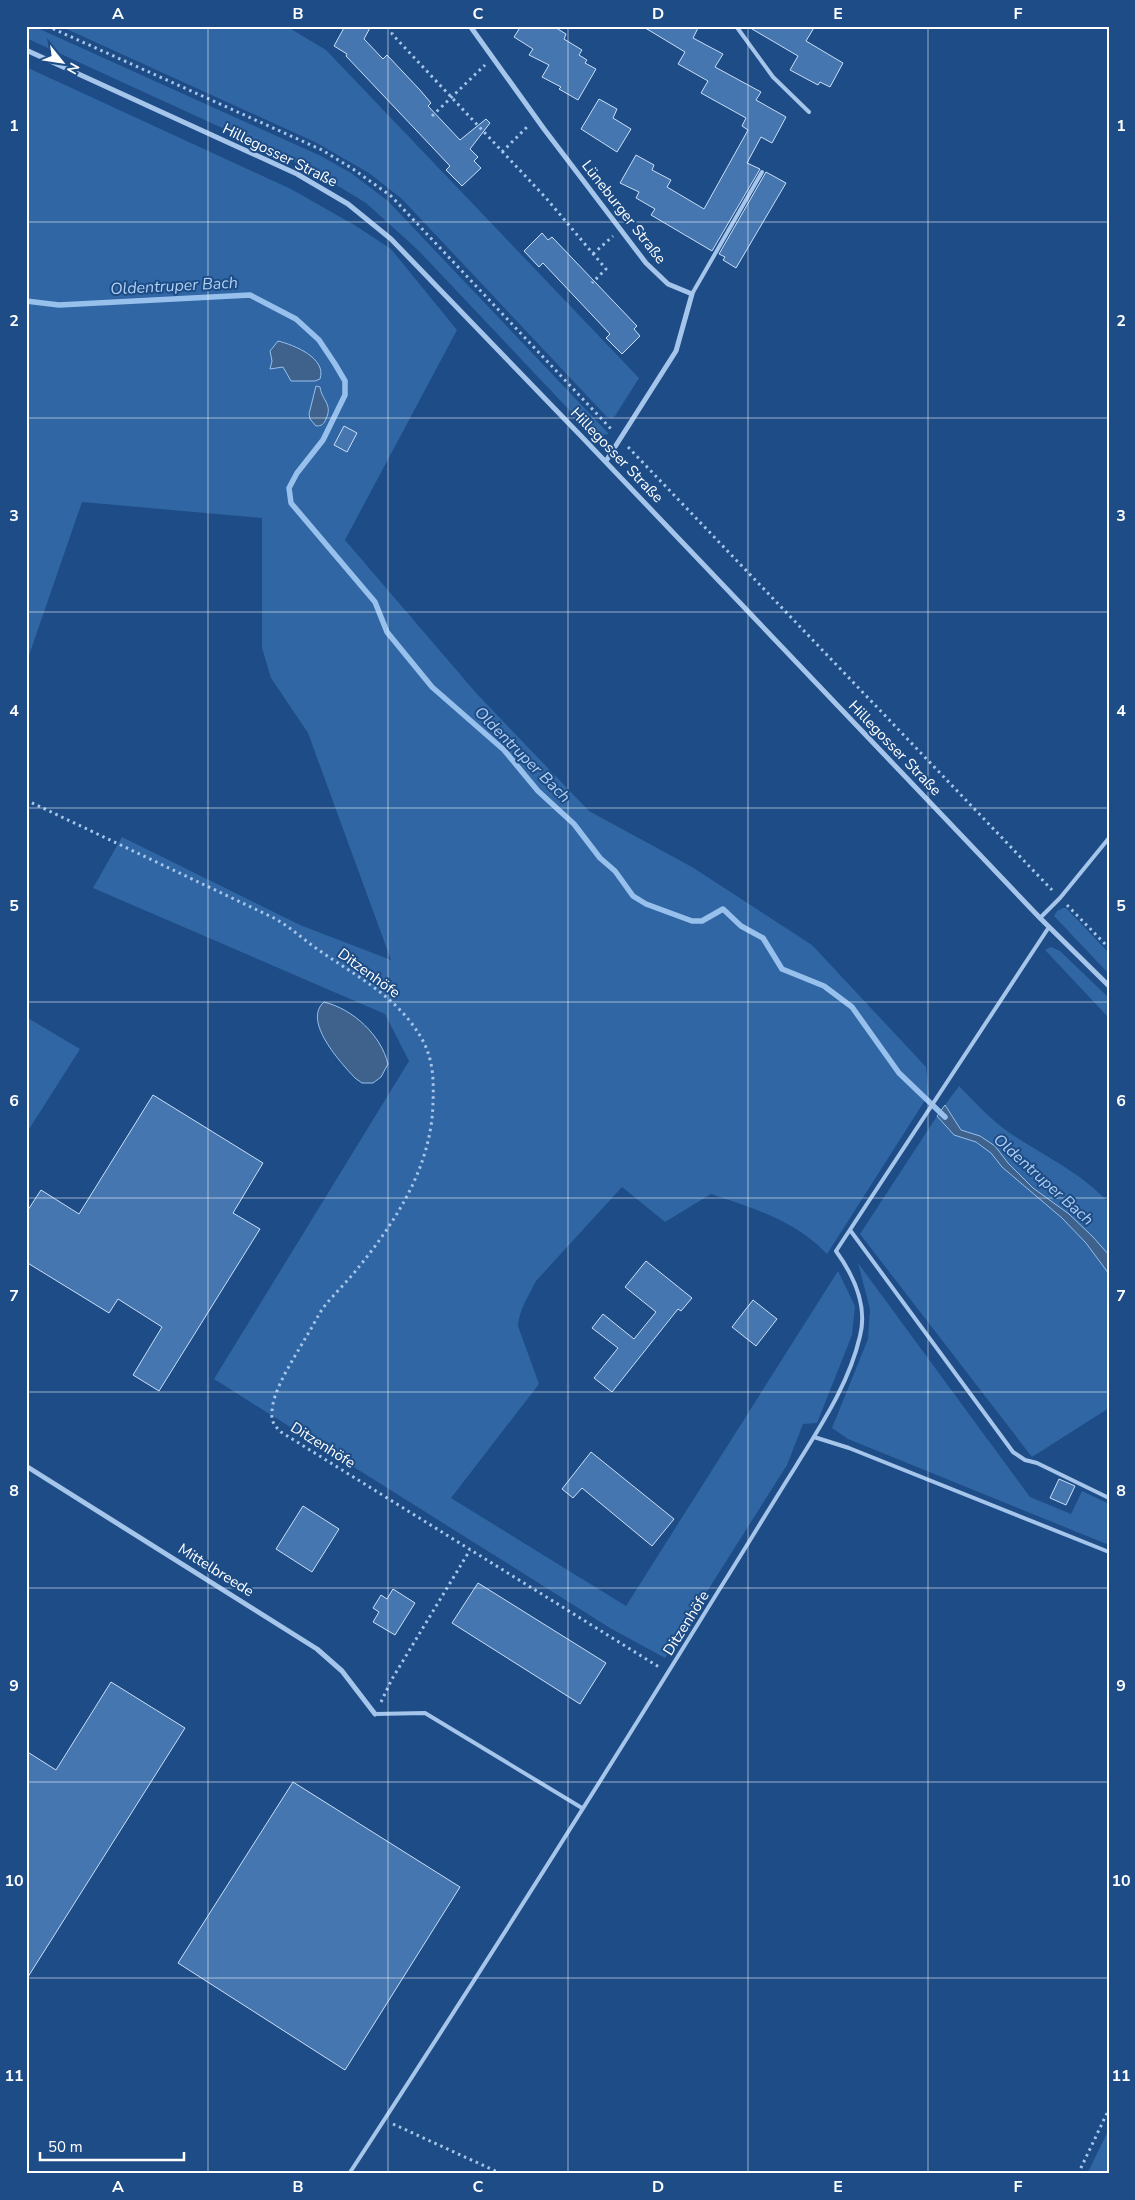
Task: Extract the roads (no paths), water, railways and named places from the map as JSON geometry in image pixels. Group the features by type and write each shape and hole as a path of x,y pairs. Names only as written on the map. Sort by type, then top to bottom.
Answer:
{"street":[{"name":"Lüneburger Straße","path":"470,26 620,230 658,276 668,284 692,294"},
{"name":"Hillegosser Straße","path":"26,50 297,174 348,204 391,239 1040,918 1109,986"},
{"path":"606,462 676,351 692,294"},
{"name":"Mittelbreede","path":"26,1466 317,1648 334,1662 375,1714"}],"lane":[{"path":"736,26 774,77 809,112"},
{"path":"692,294 762,172"},
{"path":"1040,918 1060,898 1109,838"},
{"path":"1049,927 927,1110 850,1230 1013,1452 1025,1460 1037,1463 1109,1498"},
{"name":"Ditzenhöfe","path":"582,1808 814,1437 824,1424 860,1337 863,1318 862,1301 854,1280 836,1251 850,1230"},
{"path":"814,1437 849,1448 1109,1552"},
{"path":"349,2174 582,1808 425,1712 375,1714"}],"waterway":[{"name":"Oldentruper Bach","path":"26,301 59,305 250,295 296,319 319,340 335,364 345,381 345,395 323,440 297,473 289,488 291,503 375,602 387,632 432,687 504,750 538,791 574,824 600,858 615,871 633,896 646,904 692,921 702,921 723,909 741,926 763,938 782,969 824,986 852,1007 899,1073 945,1117"}]}
